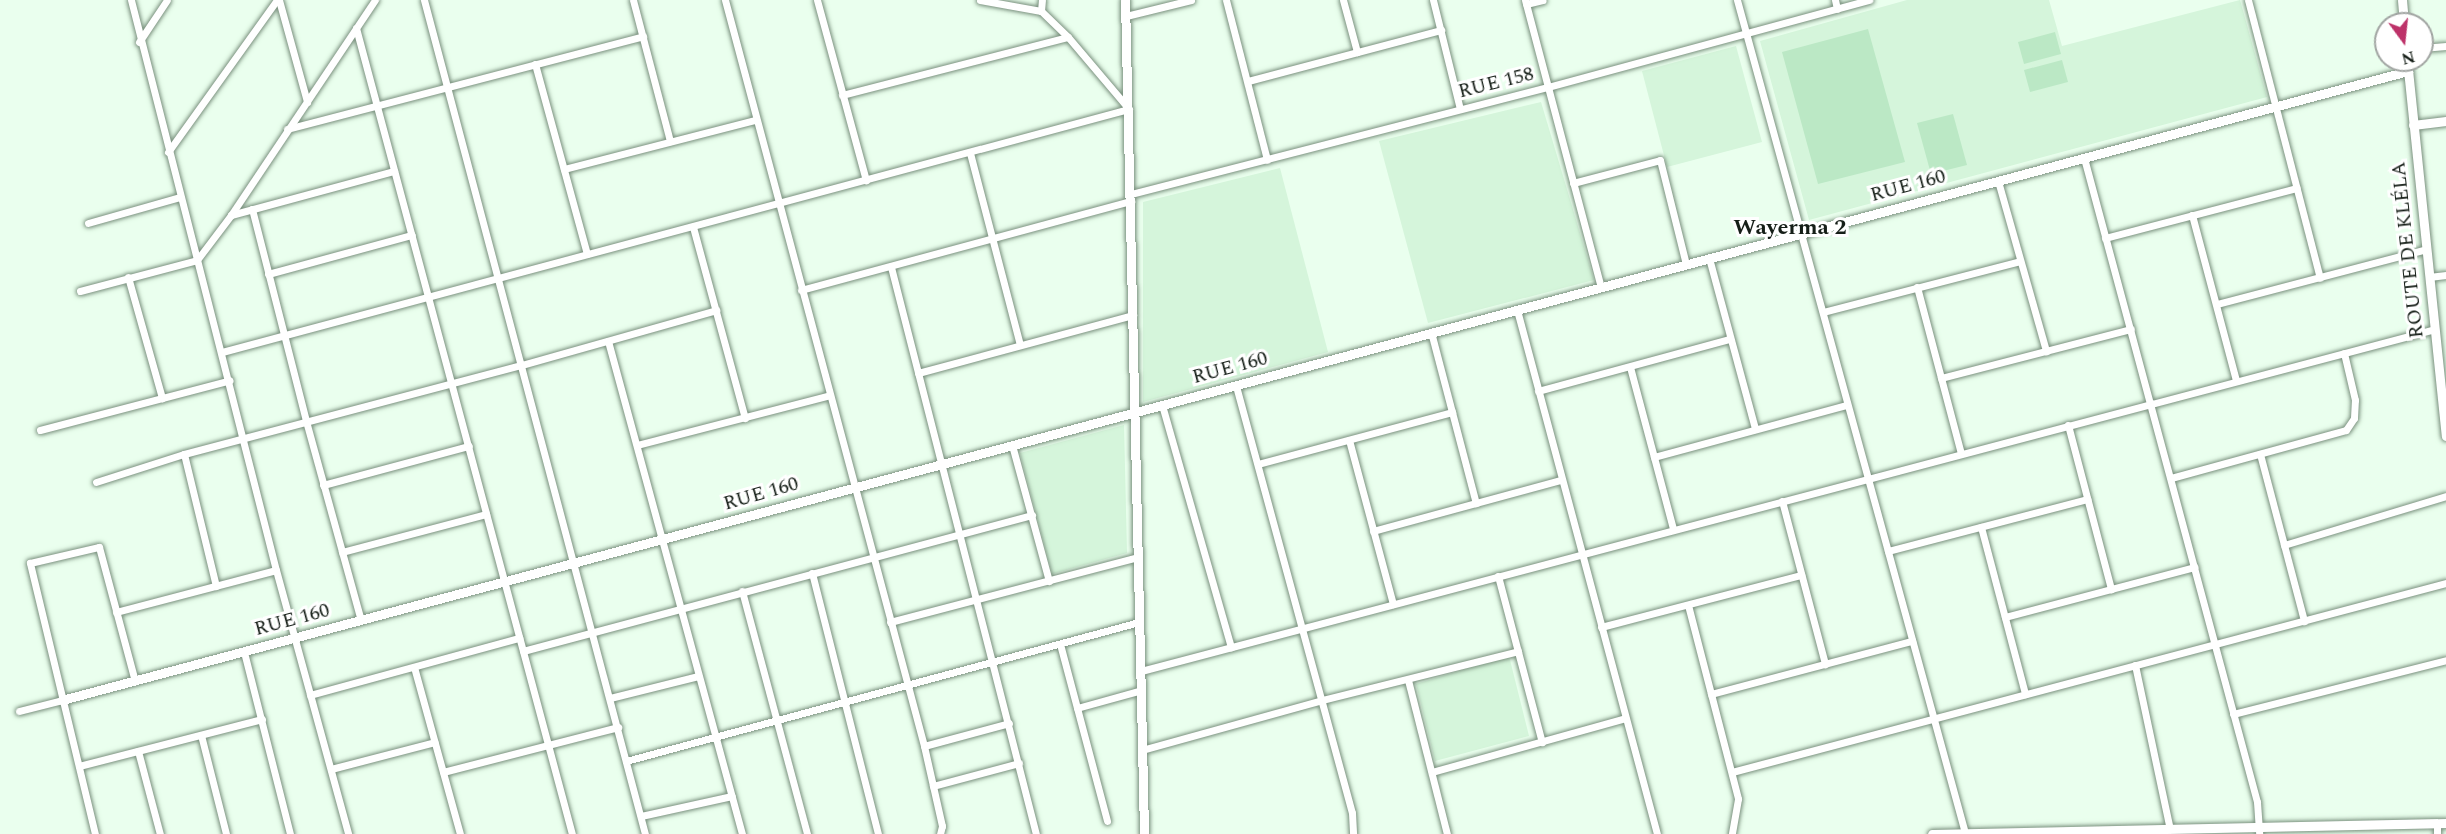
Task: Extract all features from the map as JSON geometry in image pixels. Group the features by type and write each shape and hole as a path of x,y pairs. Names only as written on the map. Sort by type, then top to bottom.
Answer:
{"street":[{"path":"130,0 139,42 230,380 294,639 348,834"},
{"path":"139,42 167,0"},
{"path":"168,152 278,0"},
{"path":"278,0 307,102"},
{"path":"80,291 197,260 231,215 375,0"},
{"path":"424,0 645,834"},
{"path":"633,0 670,141"},
{"path":"724,0 924,746 942,825 940,834"},
{"path":"817,0 866,180"},
{"path":"980,0 1041,11 1068,37 1129,109"},
{"path":"1041,11 1042,0"},
{"path":"1125,0 1144,834"},
{"path":"1126,16 1191,0"},
{"path":"1226,0 1267,160"},
{"path":"1343,0 1357,52"},
{"path":"1433,0 1460,110"},
{"path":"1543,0 1526,2 1601,287"},
{"path":"1737,0 1965,833"},
{"path":"1835,0 1838,9"},
{"name":"RUE 158","path":"801,290 992,239 1131,197 1267,160 1869,0"},
{"path":"2248,0 2278,106 2320,278"},
{"path":"356,28 572,834"},
{"path":"1248,81 1441,30"},
{"path":"287,129 643,36"},
{"path":"842,95 1068,37"},
{"path":"535,64 587,254"},
{"name":"RUE 160","path":"62,700 505,580 662,541 941,462 1236,386 2404,72"},
{"name":"ROUTE DE KLÉLA","path":"2408,72 2446,436"},
{"path":"222,352 1129,109"},
{"path":"564,169 755,120"},
{"path":"2413,125 2446,121"},
{"path":"969,153 1020,345"},
{"path":"2084,158 2257,802 2259,829"},
{"path":"1573,183 1660,160 1686,264"},
{"path":"231,215 394,171"},
{"path":"1998,181 2046,351"},
{"path":"2105,237 2297,188"},
{"path":"88,223 180,197"},
{"path":"252,209 306,422 361,620"},
{"path":"2192,214 2236,380"},
{"path":"693,227 746,417"},
{"path":"268,274 412,236"},
{"path":"2217,304 2426,249"},
{"path":"1709,258 1755,429"},
{"path":"1823,312 2020,261"},
{"path":"891,267 1036,834"},
{"path":"2429,277 2446,275"},
{"path":"128,277 162,398"},
{"path":"1917,287 1961,453"},
{"path":"96,482 184,454 522,365 716,310"},
{"path":"1517,310 1657,834"},
{"path":"918,373 1133,315"},
{"path":"1941,378 2131,328"},
{"path":"1141,670 2435,329"},
{"path":"1431,332 1476,503"},
{"path":"1538,391 1730,339"},
{"path":"608,340 742,834"},
{"path":"2171,478 2346,430 2354,418 2355,400 2344,353"},
{"path":"1630,367 1673,530"},
{"path":"40,430 230,380"},
{"path":"1236,386 1352,813 1353,834"},
{"path":"637,446 830,395"},
{"path":"1162,405 1231,647"},
{"path":"1654,457 1847,405"},
{"path":"1258,464 1452,412"},
{"path":"2068,425 2111,589"},
{"path":"1349,440 1393,604"},
{"path":"1012,445 1049,581"},
{"path":"323,485 469,446"},
{"path":"184,454 216,586"},
{"path":"2260,454 2304,621"},
{"path":"1373,531 1561,480"},
{"path":"2284,545 2446,496"},
{"path":"1888,551 2088,498"},
{"path":"1782,501 1825,664"},
{"path":"342,552 486,514"},
{"path":"523,651 1032,515"},
{"path":"1981,527 2025,694"},
{"path":"95,834 30,563 99,547 135,681"},
{"path":"890,622 1138,557"},
{"path":"2005,617 2194,567"},
{"path":"116,612 276,570"},
{"path":"812,573 878,834"},
{"path":"1601,627 1801,575"},
{"path":"1498,576 1542,742"},
{"path":"1732,772 2446,583"},
{"path":"742,591 807,834"},
{"path":"1688,605 1738,799 1732,834"},
{"path":"626,760 1139,622"},
{"path":"310,694 519,638"},
{"path":"1711,694 1912,641"},
{"path":"1060,644 1107,821"},
{"path":"1142,750 1322,700 1518,651"},
{"path":"244,652 290,834"},
{"path":"2233,714 2446,660"},
{"path":"2135,665 2169,829"},
{"path":"414,667 460,834"},
{"path":"610,698 698,676"},
{"path":"1408,680 1447,834"},
{"path":"1077,708 1142,690"},
{"path":"19,711 62,700"},
{"path":"1432,772 1625,718"},
{"path":"79,766 262,719"},
{"path":"924,746 1009,723"},
{"path":"443,772 618,727"},
{"path":"201,735 226,834"},
{"path":"331,769 435,741"},
{"path":"138,751 160,834"},
{"path":"933,786 1019,764"},
{"path":"641,816 732,795"},
{"path":"1932,834 2156,832 2169,829 2259,829 2442,823 2437,834"}],"shaded area":[{"path":"1907,0 2049,0 2062,46 2240,0 2267,97 1809,220 1760,41"},
{"path":"1868,29 1905,162 1818,184 1782,52"},
{"path":"2055,32 2061,54 2024,64 2018,42"},
{"path":"1736,46 1762,142 1667,167 1642,71"},
{"path":"2062,60 2068,82 2030,92 2024,70"},
{"path":"1541,102 1594,280 1428,323 1379,141"},
{"path":"1953,114 1967,165 1931,174 1917,123"},
{"path":"1280,168 1328,352 1143,402 1143,202"},
{"path":"1124,425 1127,553 1052,574 1020,453"},
{"path":"1509,656 1529,736 1435,761 1416,684"}],"district":[{"name":"Wayerma 2","path":"1790,228"}]}
